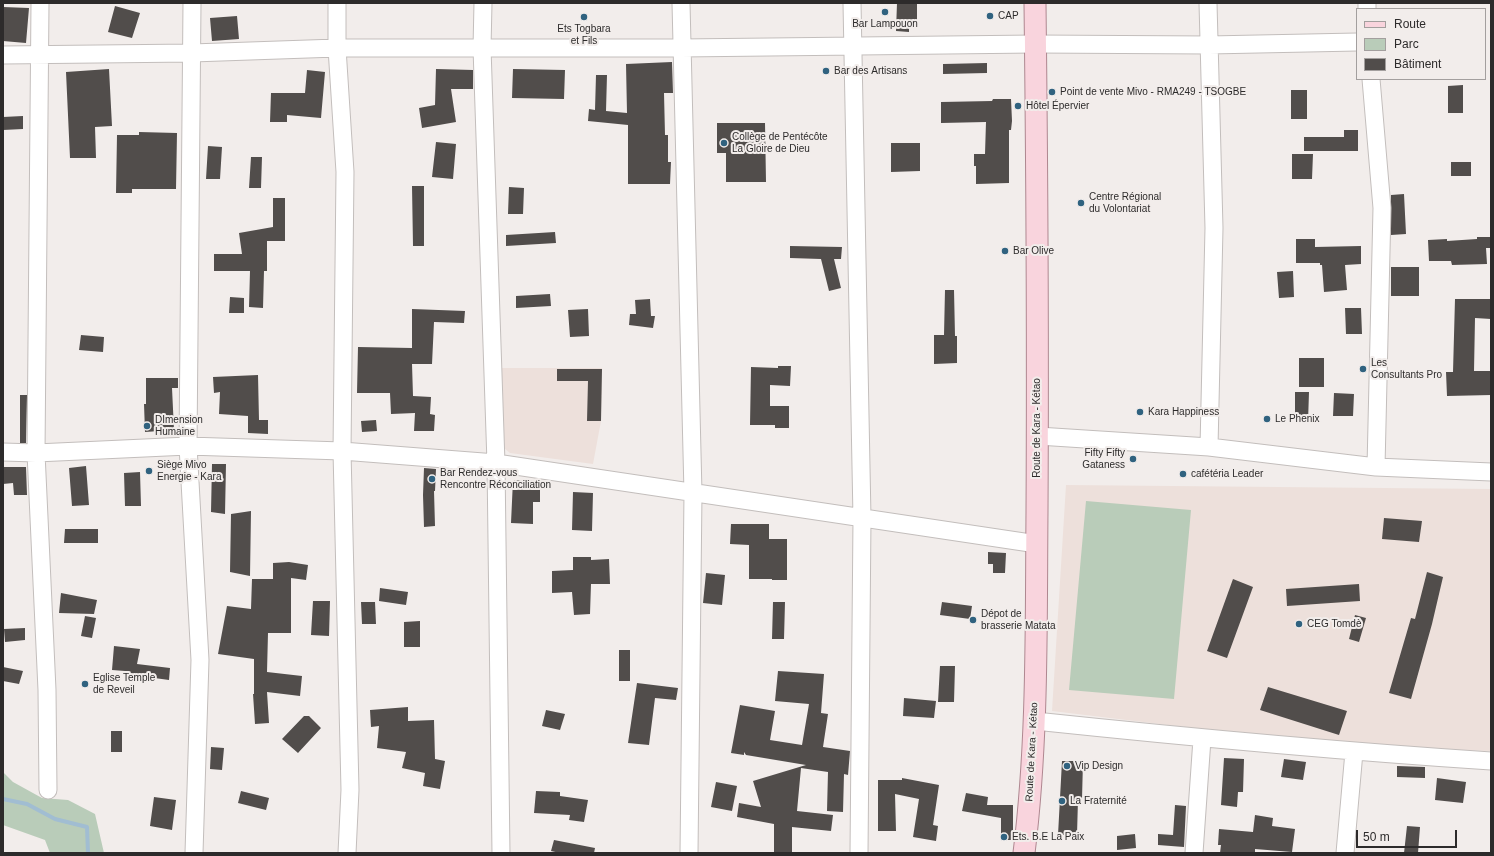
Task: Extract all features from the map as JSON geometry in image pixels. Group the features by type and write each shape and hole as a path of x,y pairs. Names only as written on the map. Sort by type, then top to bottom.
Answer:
{"main road":[{"name":"Route de Kara - Kétao","path":"1024,853 1030,804 1034,721 1037,544 1038,436 1035,3"}],"street":[{"path":"40,3 36,453 47,690 48,790"},
{"path":"192,3 188,446 200,660 194,853"},
{"path":"337,3 337,48 345,172 342,451 349,782 347,853"},
{"path":"483,3 482,48 496,464 501,853"},
{"path":"681,3 693,493 689,853"},
{"path":"852,3 862,518 859,853"},
{"path":"1208,3 1214,228 1209,447"},
{"path":"3,55 192,53 337,48 681,48 1035,44 1209,45 1356,42"},
{"path":"1371,80 1382,208 1376,467"},
{"path":"1038,436 1209,447 1376,467 1491,472"},
{"path":"3,452 36,453 188,446 342,451 496,464 1037,544"},
{"path":"1034,721 1202,739 1491,762"},
{"path":"1194,853 1202,739"},
{"path":"1345,853 1354,752"}],"shaded area":[{"path":"501,368 602,368 601,421 593,464 510,453 504,448"},
{"name":"CEG Tomdè","path":"1066,485 1491,489 1491,751 1350,747 1052,711"}],"green space":[{"path":"1086,501 1191,510 1174,699 1069,690"},
{"path":"3,772 13,782 42,798 68,800 95,814 104,853 50,853 45,840 3,825"}],"building":[{"path":"897,3 917,3 917,27 909,27 909,32 896,31"},
{"path":"115,6 140,13 132,38 108,32"},
{"path":"3,7 29,8 26,43 3,41"},
{"path":"237,16 239,39 212,41 210,18"},
{"path":"672,62 673,93 664,93 665,135 668,135 668,162 671,162 670,184 628,184 628,125 588,121 589,109 595,110 596,75 607,75 606,111 627,113 626,64"},
{"path":"987,63 987,73 943,74 943,64"},
{"path":"109,69 112,126 95,127 96,158 70,158 66,72"},
{"path":"436,69 473,70 473,89 451,89 456,122 422,128 419,108 435,105"},
{"path":"513,69 565,70 564,99 512,98"},
{"path":"307,70 325,72 321,118 287,115 287,122 270,122 271,93 305,93"},
{"path":"1463,85 1463,113 1448,113 1448,86"},
{"path":"1291,90 1307,90 1307,119 1291,119"},
{"path":"993,99 1011,99 1012,121 1011,130 1009,130 1009,183 976,184 974,154 985,154 986,122 941,123 941,102 992,101"},
{"path":"23,116 23,129 3,130 3,117"},
{"path":"717,123 765,123 766,182 726,182 726,153 717,153"},
{"path":"1344,130 1358,130 1358,151 1304,151 1304,137 1344,137"},
{"path":"139,132 177,133 176,189 132,189 132,193 116,193 117,135 139,135"},
{"path":"436,142 456,144 453,179 432,177"},
{"path":"891,143 920,143 920,171 891,172"},
{"path":"208,146 222,147 220,179 206,179"},
{"path":"1292,154 1313,154 1312,179 1292,179"},
{"path":"251,157 262,157 261,188 249,188"},
{"path":"1451,162 1471,162 1471,176 1451,176"},
{"path":"412,186 424,186 424,246 413,246"},
{"path":"509,187 524,188 523,214 508,214"},
{"path":"1404,194 1406,234 1391,235 1391,195"},
{"path":"273,198 285,198 285,241 267,241 267,271 264,271 263,308 249,307 250,271 214,271 214,254 242,254 239,233 273,227"},
{"path":"555,232 556,243 506,246 506,235"},
{"path":"1477,237 1491,237 1491,248 1486,248 1487,264 1452,265 1451,261 1429,261 1428,240 1447,239 1447,241 1477,239"},
{"path":"1296,239 1315,239 1315,247 1361,246 1361,264 1345,265 1347,290 1324,292 1322,265 1320,265 1320,263 1296,263"},
{"path":"790,246 842,247 841,259 834,259 841,288 829,291 821,259 790,258"},
{"path":"1391,267 1419,267 1419,296 1391,296"},
{"path":"1293,271 1294,297 1279,298 1277,272"},
{"path":"945,290 954,290 957,363 934,364 934,335 944,335"},
{"path":"550,294 551,306 516,308 516,296"},
{"path":"230,297 244,298 244,313 229,313"},
{"path":"650,299 651,316 655,316 653,328 629,325 630,314 636,314 635,300"},
{"path":"1455,299 1491,299 1491,319 1475,318 1474,371 1491,371 1491,395 1447,396 1446,372 1453,372"},
{"path":"1345,308 1361,308 1362,334 1346,334"},
{"path":"412,309 465,311 464,323 434,322 432,364 412,364 413,396 431,397 430,414 435,415 434,431 414,431 415,413 391,414 390,393 357,393 358,347 412,348"},
{"path":"588,309 589,336 570,337 568,310"},
{"path":"81,335 104,337 103,352 79,350"},
{"path":"1299,358 1324,358 1324,387 1299,387"},
{"path":"778,366 791,366 790,386 770,385 770,406 789,406 789,428 775,428 775,425 750,425 751,367 778,368"},
{"path":"557,369 602,369 601,421 587,421 588,381 557,381"},
{"path":"258,375 259,420 268,420 268,434 248,433 248,416 219,414 220,392 214,393 213,377"},
{"path":"146,378 178,378 178,388 172,388 174,430 145,432 144,404 146,404"},
{"path":"1295,392 1309,392 1308,422 1295,422"},
{"path":"1334,393 1354,394 1353,416 1333,416"},
{"path":"20,395 27,395 26,443 20,443"},
{"path":"376,420 377,431 362,432 361,421"},
{"path":"212,464 226,464 225,514 211,512"},
{"path":"86,466 89,505 72,506 69,468"},
{"path":"3,467 26,467 27,495 14,495 13,483 3,484"},
{"path":"424,468 436,469 434,491 435,526 424,527"},
{"path":"140,472 141,506 125,506 124,473"},
{"path":"513,480 540,481 540,502 533,502 533,524 511,523"},
{"path":"573,492 593,493 592,531 572,530"},
{"path":"251,511 250,576 230,572 231,514"},
{"path":"1384,518 1422,521 1419,542 1382,539"},
{"path":"731,524 769,524 769,539 787,539 787,580 749,579 749,545 730,544"},
{"path":"65,529 98,529 98,543 64,543"},
{"path":"988,552 1006,553 1005,573 993,573 993,564 988,564"},
{"path":"573,557 591,557 591,560 609,559 610,584 591,584 590,614 574,615 572,592 552,593 552,571 573,570"},
{"path":"289,562 308,565 306,580 291,578 291,633 268,633 267,672 302,676 300,696 267,692 269,723 255,724 253,694 254,659 218,654 227,606 251,609 252,579 273,579 273,563"},
{"path":"1427,572 1443,577 1432,624 1411,699 1389,693 1411,618 1415,619"},
{"path":"706,573 725,575 722,605 703,603"},
{"path":"1233,579 1253,587 1227,658 1207,651"},
{"path":"1359,584 1360,601 1287,606 1286,589"},
{"path":"380,588 408,592 406,605 379,601"},
{"path":"61,593 97,600 94,614 59,613"},
{"path":"313,601 330,601 329,636 311,635"},
{"path":"361,602 375,602 376,624 362,624"},
{"path":"773,602 785,602 784,639 772,639"},
{"path":"942,602 972,606 970,619 940,615"},
{"path":"1355,615 1366,618 1359,642 1349,639"},
{"path":"85,616 96,618 92,638 81,636"},
{"path":"420,621 420,647 404,647 404,622"},
{"path":"25,628 25,640 5,642 4,629"},
{"path":"114,646 140,649 137,664 170,668 169,680 125,673 125,671 112,670"},
{"path":"619,650 630,650 630,681 619,681"},
{"path":"940,666 955,666 954,702 938,702"},
{"path":"3,667 23,671 19,684 3,681"},
{"path":"778,671 824,674 821,713 828,714 823,747 850,751 848,775 844,774 843,812 827,811 828,772 801,768 797,811 833,815 831,831 792,827 792,853 774,853 774,824 737,817 739,803 761,807 753,781 806,765 746,755 744,752 744,755 731,753 740,705 775,711 770,740 802,745 809,704 775,701"},
{"path":"637,683 678,688 676,700 655,698 649,745 628,743"},
{"path":"1268,687 1347,711 1339,735 1260,710"},
{"path":"904,698 936,701 934,718 903,716"},
{"path":"408,707 408,721 434,720 435,759 445,761 440,789 423,786 425,773 402,768 406,752 377,748 379,726 371,727 370,710"},
{"path":"546,710 565,714 560,730 542,726"},
{"path":"304,716 309,716 321,728 298,753 282,739"},
{"path":"111,731 122,731 122,752 111,752"},
{"path":"211,747 224,748 222,770 210,769"},
{"path":"1224,758 1244,759 1243,792 1238,792 1237,807 1221,805"},
{"path":"1284,759 1306,762 1303,780 1281,777"},
{"path":"1062,761 1083,761 1082,799 1078,799 1077,835 1058,835"},
{"path":"1397,766 1425,767 1425,778 1397,777"},
{"path":"902,778 939,785 933,825 938,826 936,841 913,837 919,799 895,794 896,831 878,831 878,780 902,780"},
{"path":"1437,778 1466,782 1463,803 1435,800"},
{"path":"716,782 737,786 732,811 711,807"},
{"path":"241,791 269,798 266,810 238,803"},
{"path":"536,791 560,792 560,796 588,800 584,822 569,820 570,815 534,813"},
{"path":"966,793 988,797 987,805 1013,805 1013,840 1001,840 1001,818 962,811"},
{"path":"154,797 176,800 172,830 150,826"},
{"path":"1175,805 1186,806 1184,847 1158,845 1158,834 1173,835"},
{"path":"1255,815 1273,818 1272,826 1295,829 1292,852 1255,849 1255,853 1220,853 1221,845 1218,845 1219,829 1253,832"},
{"path":"1407,826 1420,827 1418,853 1404,853"},
{"path":"1135,834 1136,848 1117,850 1117,836"},
{"path":"554,840 595,848 594,853 560,853 551,851"}],"waterway":[{"path":"3,799 27,804 55,819 87,827 88,853"}],"place":[{"name":"Bar Lampouon","path":"885,12"},
{"name":"CAP","path":"990,16"},
{"name":"Ets Togbara et Fils","path":"584,17"},
{"name":"Bar des Artisans","path":"826,71"},
{"name":"Point de vente Mivo - RMA249 - TSOGBE","path":"1052,92"},
{"name":"Hôtel Épervier","path":"1018,106"},
{"name":"Collège de Pentécôte La Gloire de Dieu","path":"724,143"},
{"name":"Centre Régional du Volontariat","path":"1081,203"},
{"name":"Bar Olive","path":"1005,251"},
{"name":"Les Consultants Pro","path":"1363,369"},
{"name":"Kara Happiness","path":"1140,412"},
{"name":"Le Phenix","path":"1267,419"},
{"name":"DImension Humaine","path":"147,426"},
{"name":"Fifty Fifty Gataness","path":"1133,459"},
{"name":"Siège Mivo Energie - Kara","path":"149,471"},
{"name":"cafétéria Leader","path":"1183,474"},
{"name":"Bar Rendez-vous Rencontre Réconciliation","path":"432,479"},
{"name":"Dépot de brasserie Matata","path":"973,620"},
{"name":"CEG Tomdè","path":"1299,624"},
{"name":"Eglise Temple de Reveil","path":"85,684"},
{"name":"Vip Design","path":"1067,766"},
{"name":"La Fraternité","path":"1062,801"},
{"name":"Ets. B.E La Paix","path":"1004,837"}]}
